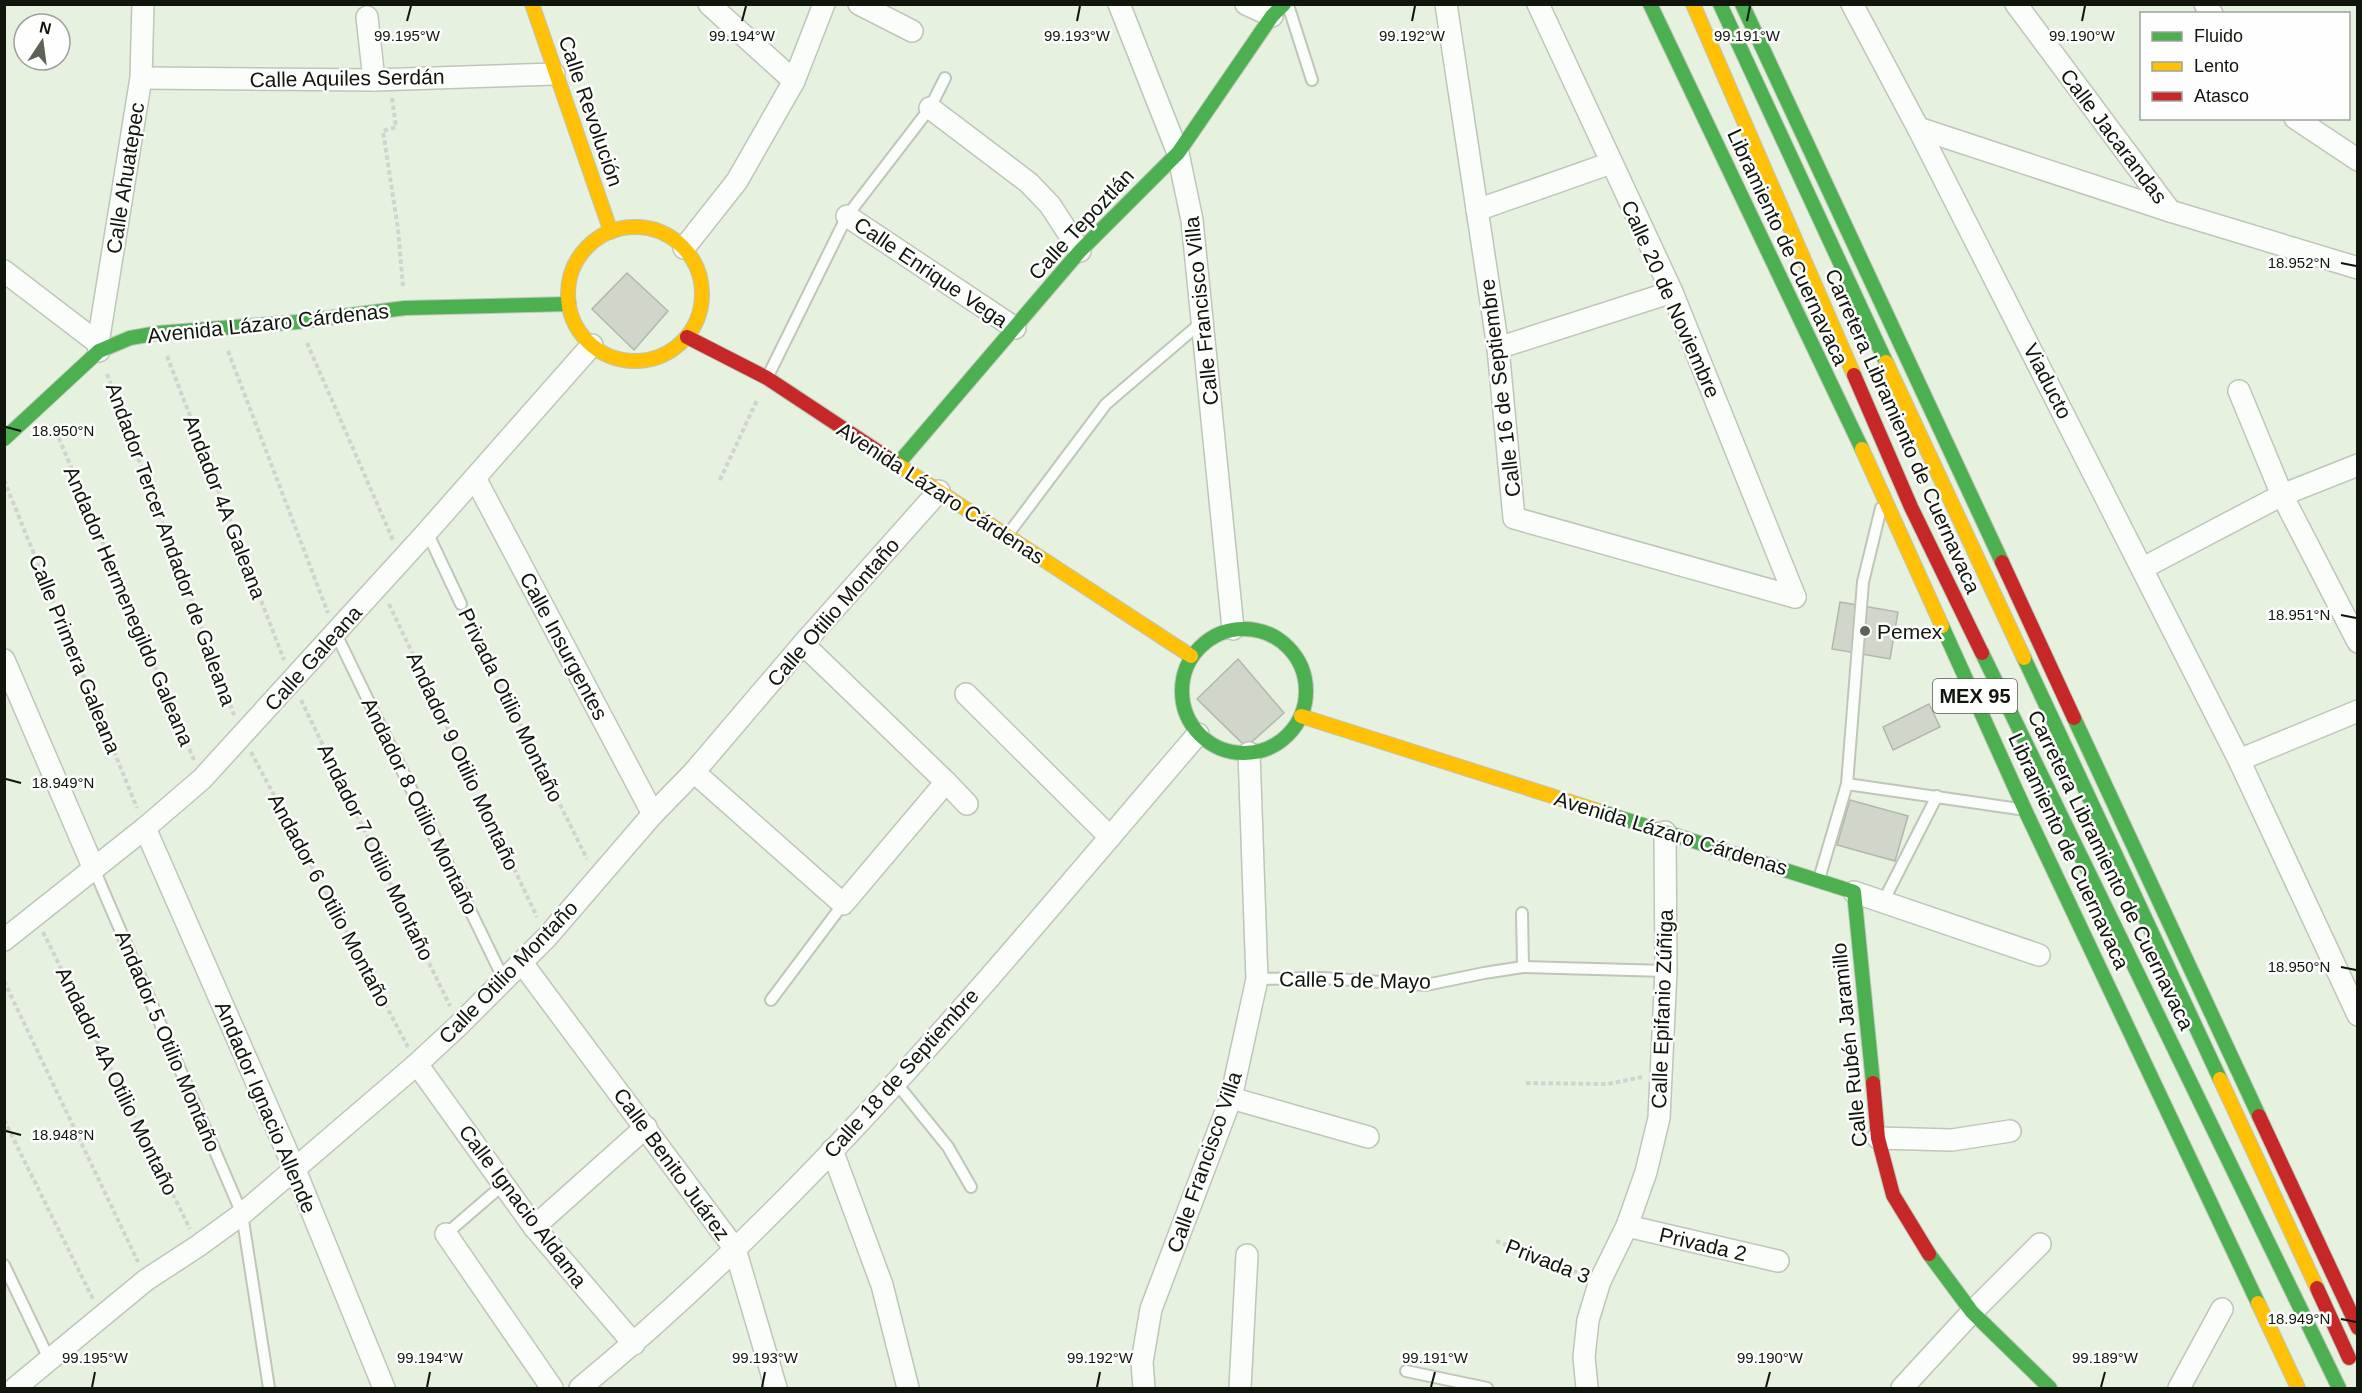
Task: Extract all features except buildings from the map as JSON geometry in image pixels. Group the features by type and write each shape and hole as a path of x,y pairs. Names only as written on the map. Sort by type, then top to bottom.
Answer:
{"main road":[{"name":"Calle Revolución","path":"532,4 554,74 611,232"},
{"name":"Libramiento de Cuernavaca","path":"1650,4 1884,496 2025,810 2298,1389"},
{"name":"Carretera Libramiento de Cuernavaca","path":"1693,4 1911,507 2339,1389"},
{"name":"Carretera Libramiento de Cuernavaca","path":"1720,4 2352,1365"},
{"path":"1742,4 2358,1328"},
{"name":"Calle Tepoztlán","path":"897,465 1080,251 1178,153 1281,8"},
{"path":"626,228 657,231 672,238 684,248 695,264 701,282 702,302 697,321 687,337 671,351 652,359 631,361 610,356 592,345 581,333 573,319 569,304 569,281 577,260 592,243 611,232 626,228"},
{"name":"Avenida Lázaro Cárdenas","path":"4,439 99,347 130,338 158,333 297,322 405,308 569,304"},
{"name":"Avenida Lázaro Cárdenas","path":"687,337 767,378 1006,537 1191,656"},
{"path":"1250,628 1281,641 1293,652 1306,683 1301,716 1293,730 1280,741 1265,749 1249,753 1230,752 1213,745 1198,734 1186,716 1181,696 1182,675 1191,656 1202,643 1217,634 1233,629 1250,628"},
{"name":"Avenida Lázaro Cárdenas","path":"1301,716 1854,892"},
{"name":"Calle Rubén Jaramillo","path":"1854,892 1878,1138 1893,1195 1928,1253 1972,1312 2050,1389"}],"street":[{"name":"Calle Ahuatepec","path":"99,347 141,78 143,4"},
{"path":"709,4 794,81"},
{"path":"684,248 737,181 794,81 824,4"},
{"path":"859,4 912,31"},
{"name":"Calle Francisco Villa","path":"1119,4 1178,153 1192,220 1233,629"},
{"path":"1246,4 1281,8"},
{"name":"Calle 16 de Septiembre","path":"1446,4 1498,348 1515,518 1796,597"},
{"name":"Calle 20 de Noviembre","path":"1538,4 1672,292 1796,597"},
{"name":"Viaducto","path":"1852,4 2143,568 2239,760 2358,1015"},
{"name":"Calle Jacarandas","path":"2016,4 2170,211"},
{"path":"367,17 382,80"},
{"name":"Calle Aquiles Serdán","path":"141,78 382,80 554,74"},
{"path":"930,108 1029,183 1050,205 1080,251"},
{"path":"2298,120 2358,160"},
{"path":"1918,128 2170,211 2358,268"},
{"path":"1477,210 1611,163"},
{"name":"Calle Enrique Vega","path":"847,216 1015,328"},
{"path":"4,271 99,347"},
{"path":"1498,348 1672,292"},
{"name":"Calle Galeana","path":"4,940 145,828 202,779 427,532 592,345"},
{"path":"2239,392 2282,495 2358,642"},
{"path":"2143,568 2282,495 2358,465"},
{"name":"Calle Insurgentes","path":"475,478 653,814"},
{"name":"Calle Otilio Montaño","path":"15,1389 146,1280 242,1214 417,1064 459,1025 547,937 939,491"},
{"path":"803,645 967,804"},
{"path":"4,660 94,869"},
{"path":"966,694 1110,837"},
{"path":"2239,760 2358,711"},
{"name":"Calle 18 de Septiembre","path":"580,1389 634,1344 735,1249 897,1084 1198,734"},
{"name":"Calle Francisco Villa","path":"1144,1389 1142,1362 1151,1309 1231,1098 1257,979 1249,753"},
{"path":"694,772 843,904 946,782"},
{"name":"Andador Ignacio Allende","path":"145,828 295,1170 384,1389"},
{"name":"Calle Epifanio Zúñiga","path":"1586,1388 1584,1358 1588,1320 1600,1281 1627,1226 1646,1172 1659,1118 1663,1073 1666,971 1665,832"},
{"name":"Avenida Lázaro Cárdenas","path":"1854,892 1884,900 2039,955"},
{"name":"Calle Benito Juárez","path":"522,963 735,1249 776,1389"},
{"name":"Calle Ignacio Aldama","path":"417,1064 534,1227 634,1344"},
{"path":"1231,1098 1368,1137"},
{"path":"534,1227 646,1127"},
{"path":"1878,1138 1952,1140 2010,1131"},
{"path":"832,1150 882,1285 908,1389"},
{"name":"Privada 2","path":"1627,1226 1778,1261"},
{"path":"446,1234 552,1389"},
{"path":"1902,1389 1972,1312 2040,1244"},
{"path":"1240,1389 1247,1255"},
{"path":"2179,1389 2222,1309"}],"lane":[{"path":"1281,8 1312,80"},
{"path":"767,378 847,216 930,108 945,78"},
{"path":"1006,537 1106,404 1203,321"},
{"path":"1819,880 1847,784 1863,582 1884,496"},
{"name":"Privada Otilio Montaño","path":"427,532 461,604"},
{"name":"Andador 8 Otilio Montaño","path":"336,632 504,980"},
{"path":"1847,784 2025,810"},
{"path":"1884,900 1937,796"},
{"name":"Andador 5 Otilio Montaño","path":"94,869 242,1214 269,1389"},
{"path":"771,1000 843,904"},
{"path":"1522,913 1523,967"},
{"name":"Calle 5 de Mayo","path":"1257,979 1322,978 1426,985 1523,967 1666,971"},
{"path":"897,1084 948,1147 971,1186"},
{"path":"446,1234 504,1185"},
{"path":"4,1265 50,1361"},
{"path":"1406,1371 1486,1389"}],"path":[{"path":"382,80 396,128 383,130 398,229 405,308"},
{"path":"297,322 401,560"},
{"path":"219,328 336,632"},
{"name":"Andador 4A Galeana","path":"158,333 292,680"},
{"name":"Andador Tercer Andador de Galeana","path":"99,347 242,736"},
{"path":"720,480 767,378"},
{"name":"Andador Hermenegildo Galeana","path":"43,401 202,779"},
{"name":"Calle Primera Galeana","path":"4,480 145,828"},
{"name":"Andador 9 Otilio Montaño","path":"379,584 547,937"},
{"name":"Privada Otilio Montaño","path":"461,604 597,878"},
{"name":"Andador 7 Otilio Montaño","path":"292,680 459,1025"},
{"name":"Andador 6 Otilio Montaño","path":"242,736 417,1064"},
{"name":"Andador 4A Otilio Montaño","path":"35,915 198,1246"},
{"path":"4,981 146,1280"},
{"path":"1526,1083 1608,1084 1663,1073"},
{"path":"4,1120 102,1317"},
{"name":"Privada 3","path":"1496,1241 1600,1281"}],"traffic: fast":[{"path":"897,465 1080,251 1178,153 1272,16 1284,4"},
{"path":"1650,4 1862,449"},
{"path":"1720,4 1886,362"},
{"path":"1742,4 2002,562"},
{"path":"4,439 99,351 130,338 158,333 297,322 405,308 569,304"},
{"path":"1942,626 2025,810 2258,1303"},
{"path":"1244,629 1268,634 1279,639 1288,647 1296,656 1301,667 1306,691 1301,715 1296,726 1288,735 1279,743 1268,748 1244,753 1220,748 1209,743 1200,735 1192,726 1187,715 1182,691 1187,667 1192,656 1200,647 1209,639 1220,634 1244,629"},
{"path":"1982,653 2339,1388"},
{"path":"2024,658 2220,1079"},
{"path":"2074,718 2259,1116"},
{"path":"1599,811 1854,892 1873,1083"},
{"path":"1929,1254 1972,1312 2050,1388"}],"traffic: slow":[{"path":"532,4 611,232"},
{"path":"1693,4 1854,375"},
{"path":"635,227 660,232 682,247 697,269 702,294 697,319 682,341 660,356 635,361 610,356 588,341 573,319 568,294 573,269 588,247 610,232 635,227"},
{"path":"1886,362 2024,658"},
{"path":"1862,449 1942,626"},
{"path":"894,462 1191,656"},
{"path":"1301,716 1599,811"},
{"path":"2220,1079 2317,1288"},
{"path":"2258,1303 2298,1388"}],"traffic: jam":[{"path":"687,337 767,378 894,462"},
{"path":"1854,375 1911,507 1982,653"},
{"path":"2002,562 2074,718"},
{"path":"1873,1083 1878,1138 1893,1195 1929,1254"},
{"path":"2259,1116 2358,1328"},
{"path":"2317,1288 2349,1358"}],"place":[{"name":"Pemex","path":"1865,631"}]}
